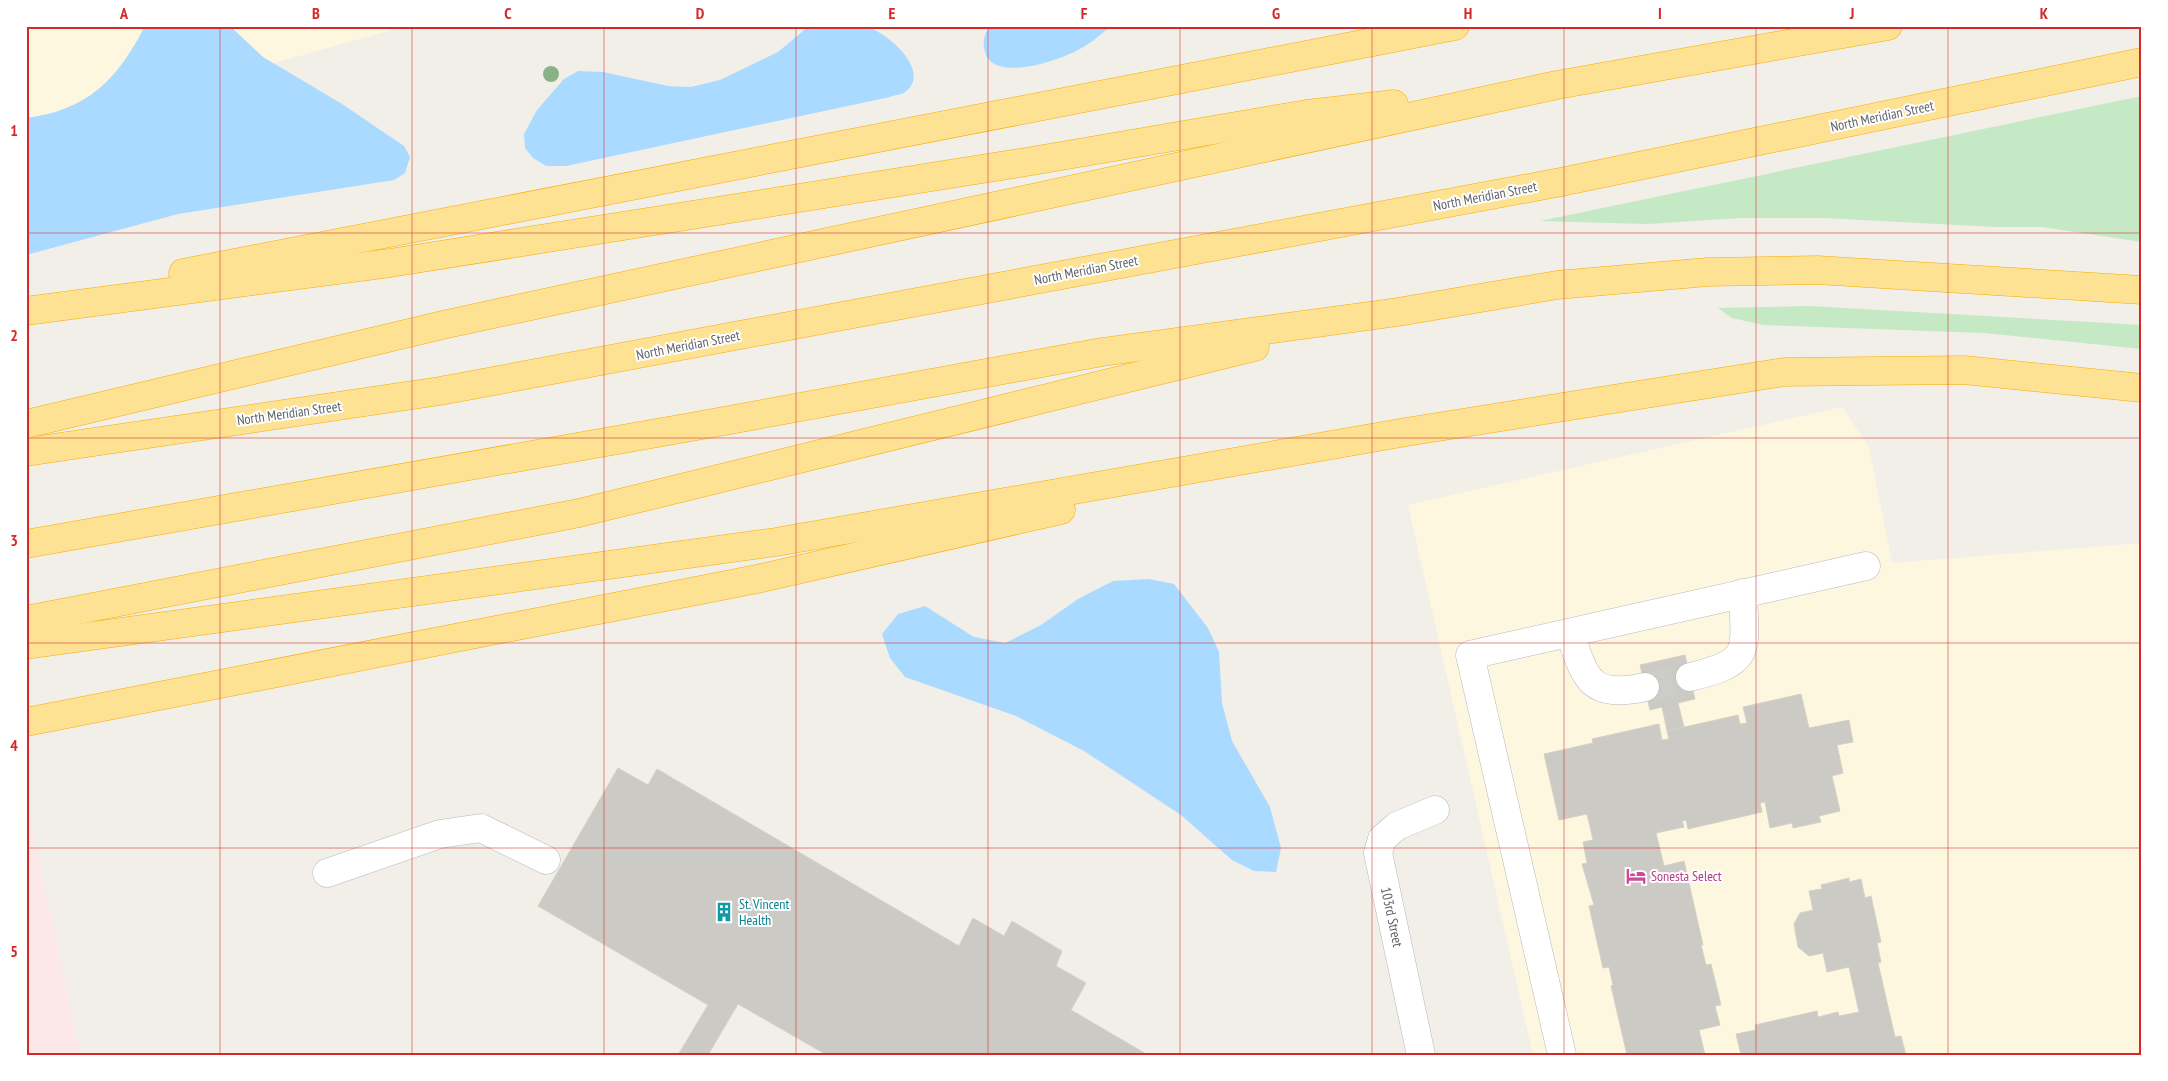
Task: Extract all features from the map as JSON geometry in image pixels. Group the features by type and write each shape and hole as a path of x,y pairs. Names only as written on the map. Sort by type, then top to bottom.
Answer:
{"highway":[{"path":"26,303 1455,26"},
{"path":"26,424 447,324 1557,85 1888,26"},
{"name":"North Meridian Street","path":"26,452 450,389 1561,182 2142,62"},
{"path":"26,311 390,263 1016,163 1307,114 1557,85"},
{"path":"26,544 701,426 1102,352 1398,312 1557,285 1708,272 1817,270 2142,290"},
{"path":"26,620 579,513 1398,312"},
{"path":"26,645 776,542 1406,432 1784,372 1964,370 2142,388"},
{"path":"26,722 756,579 1406,432"}],"street":[{"path":"1562,1055 1470,655 1866,566"},
{"path":"1690,677 1720,670 1740,655 1745,639 1743,593"},
{"path":"1570,633 1581,667 1595,685 1612,691 1645,687"},
{"name":"103rd Street","path":"1421,1055 1378,854 1382,838 1397,826 1435,810"},
{"path":"327,874 440,834 481,828 546,860"}],"shaded area":[{"path":"26,26 406,26 26,132"},
{"path":"1842,407 1869,447 1892,563 2130,544 2142,545 2142,1055 1533,1055 1408,505"},
{"path":"26,794 80,1055 26,1055"}],"green space":[{"path":"2142,96 2142,242 2042,227 1995,227 1824,218 1741,218 1648,224 1540,221"},
{"path":"1809,306 2142,325 2142,349 1984,333 1763,325 1732,318 1718,308"}],"water":[{"path":"854,25 876,30 895,44 911,64 914,74 912,84 904,93 890,97 566,166 546,166 533,158 525,148 524,134 537,110 564,79 578,71 603,72 668,86 691,87 720,80 778,52 809,26"},
{"path":"145,26 230,26 263,57 342,104 404,146 410,157 405,173 394,180 178,214 26,255 26,118 48,114 84,100 111,77 123,62"},
{"path":"990,26 1111,26 1085,46 1067,55 1042,64 1015,68 1002,67 993,63 986,55 984,40"},
{"path":"1149,579 1174,584 1208,628 1219,652 1222,703 1232,741 1270,807 1281,848 1276,872 1254,871 1232,860 1181,815 1084,751 1016,716 905,677 890,658 882,634 898,614 925,606 974,637 1005,643 1041,625 1078,599 1113,581"}],"building":[{"path":"1685,655 1695,699 1678,703 1684,727 1667,731 1662,707 1650,710 1640,665"},
{"name":"Sonesta Select","path":"1801,694 1809,728 1849,720 1853,742 1837,745 1843,773 1832,776 1840,811 1819,816 1821,822 1793,828 1792,823 1770,828 1765,802 1760,803 1762,812 1688,829 1686,820 1682,821 1684,827 1656,833 1664,866 1684,861 1706,965 1711,964 1721,1005 1715,1006 1720,1025 1699,1030 1705,1055 1627,1055 1611,986 1613,985 1609,967 1603,968 1589,906 1594,905 1582,864 1587,863 1583,842 1593,840 1587,814 1559,820 1544,754 1593,743 1592,739 1659,724 1662,740 1669,739 1667,731 1738,715 1740,724 1747,723 1743,707"},
{"name":"St. Vincent Health","path":"618,768 648,785 657,769 959,946 973,918 1004,936 1012,921 1062,951 1056,966 1086,983 1071,1010 1148,1055 827,1055 738,1004 708,1055 678,1055 708,1005 538,906"},
{"path":"1849,878 1849,882 1861,879 1865,898 1871,896 1881,942 1877,943 1881,962 1878,963 1895,1037 1901,1036 1906,1055 1741,1055 1736,1034 1756,1030 1755,1025 1817,1011 1818,1017 1838,1012 1839,1016 1859,1012 1849,967 1827,972 1823,953 1809,956 1798,947 1794,924 1800,913 1813,910 1809,891 1822,889 1821,885"}],"tunnel":[{"path":"1645,687 1690,677"}],"place":[{"name":"Sonesta Select","path":"1636,876"},
{"name":"St. Vincent Health","path":"724,912"}]}
